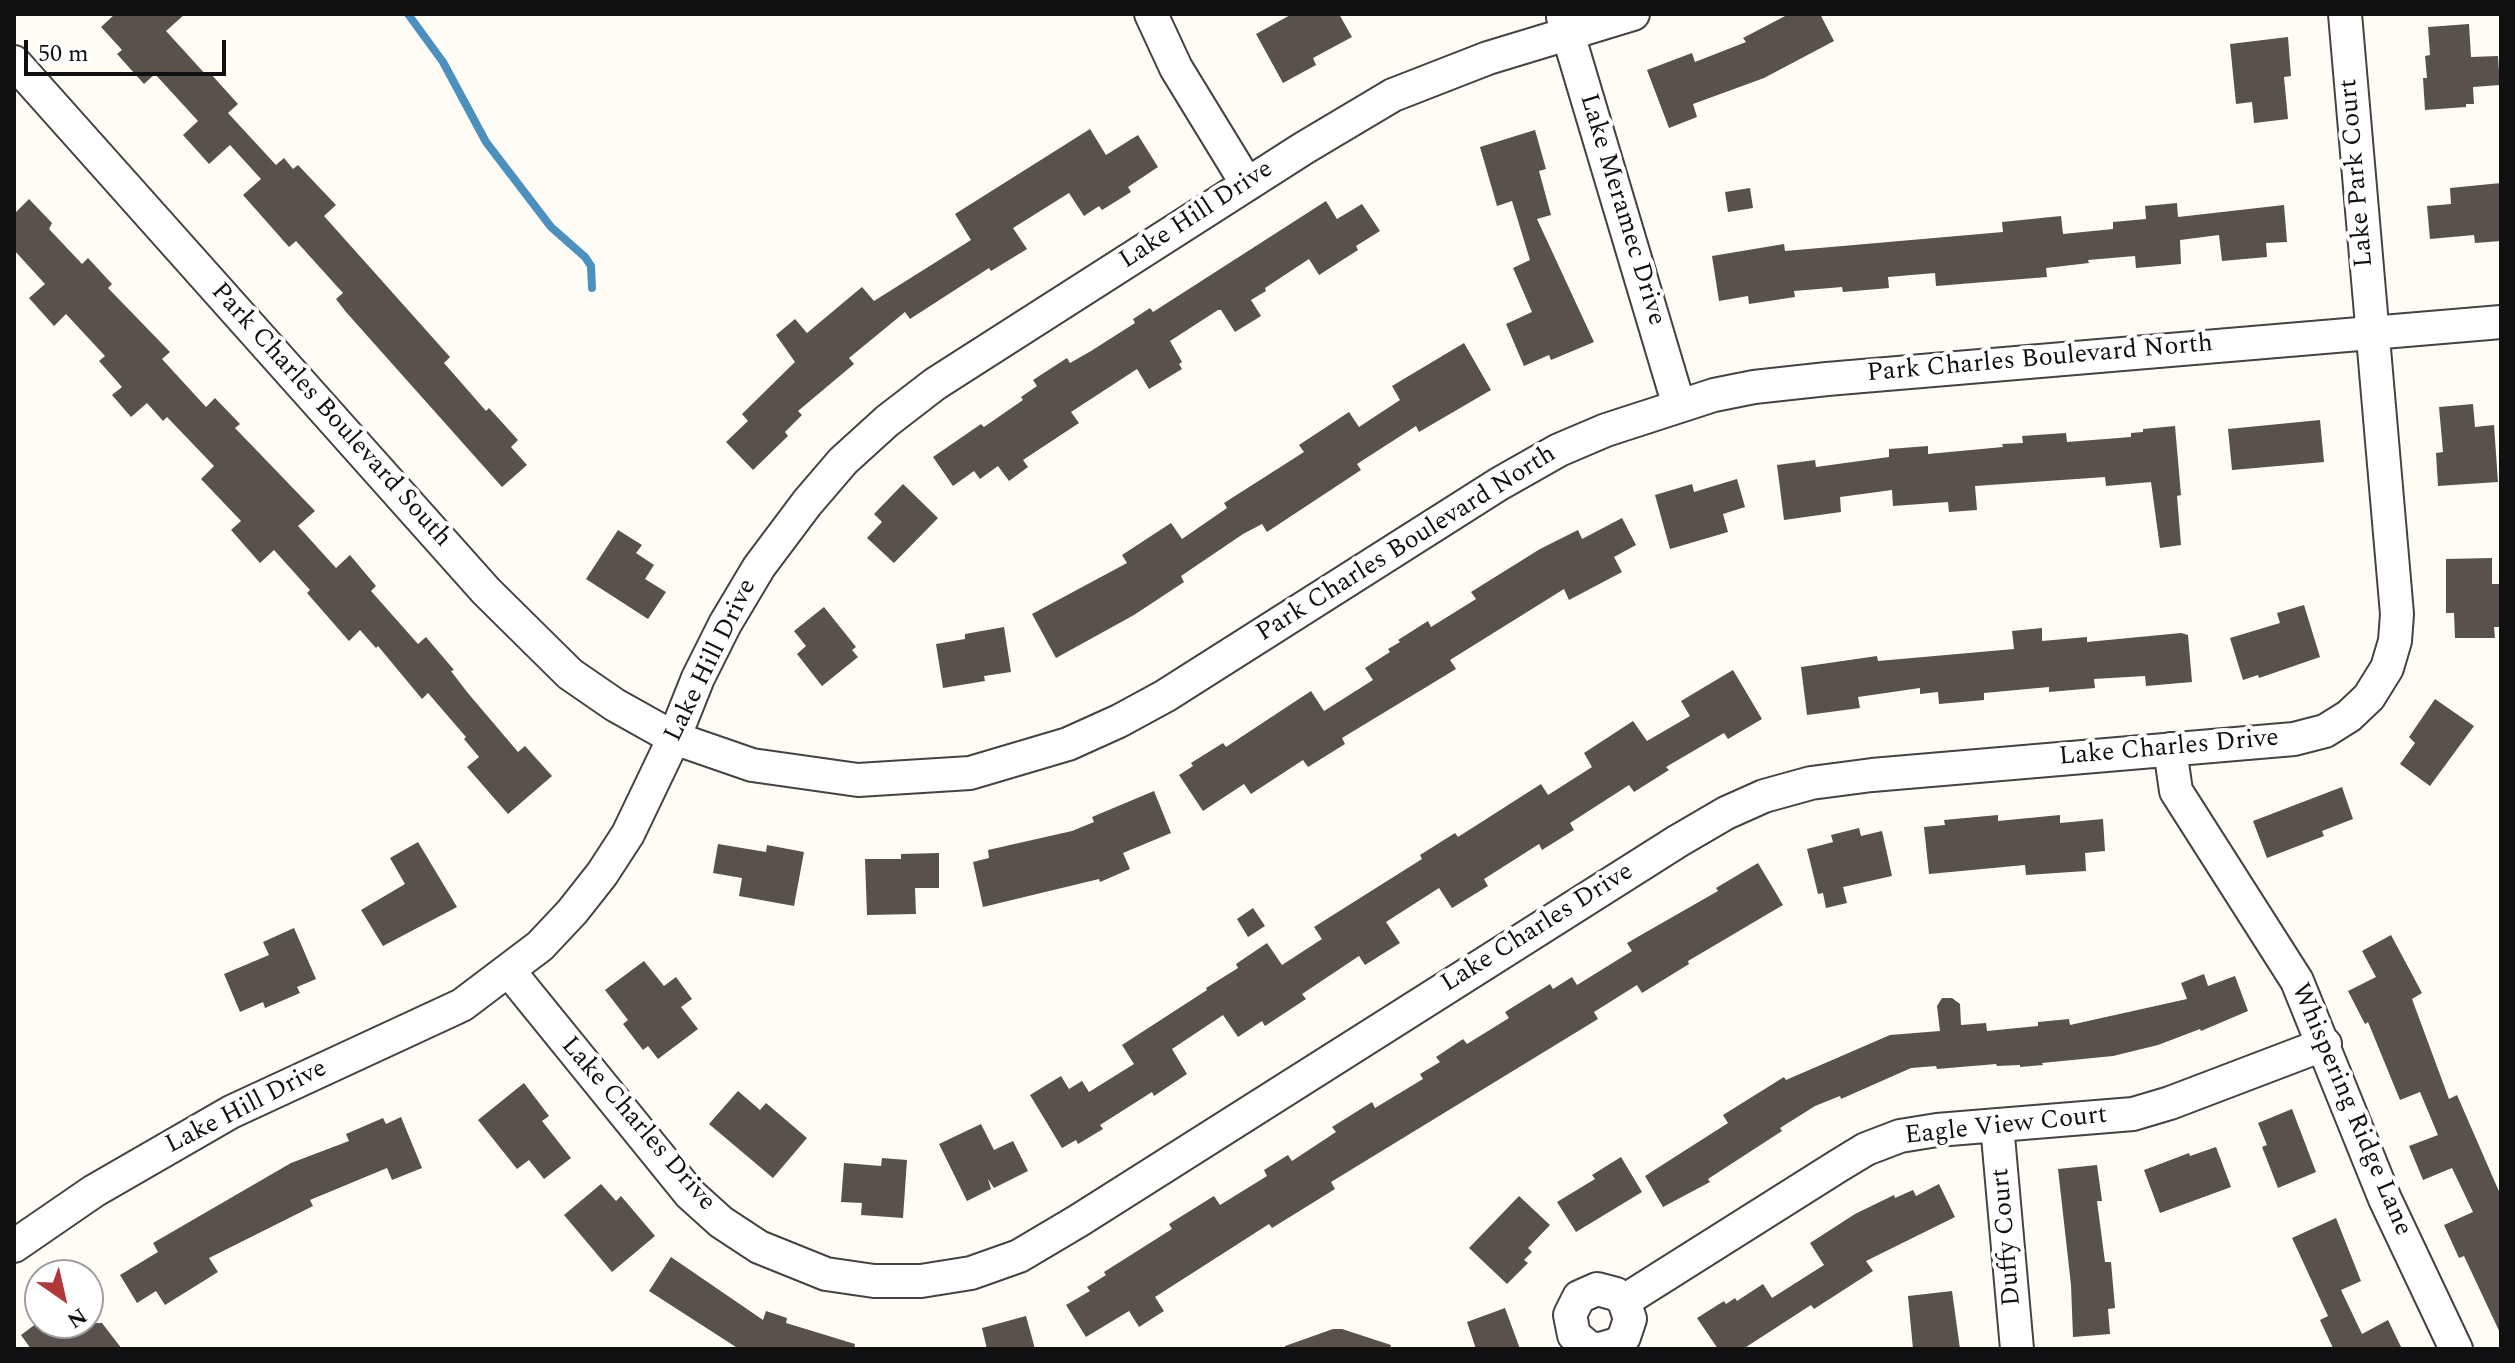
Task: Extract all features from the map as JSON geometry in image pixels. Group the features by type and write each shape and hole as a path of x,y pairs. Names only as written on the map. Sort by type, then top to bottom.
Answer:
{"street":[{"path":"1151,14 1176,68 1247,184"},
{"name":"Lake Hill Drive","path":"14,1246 94,1191 231,1112 462,1005 540,946 602,874 628,834 725,624 759,567 843,461 887,421 935,384 1247,184 1393,95 1566,24 1633,14"},
{"name":"Lake Park Court","path":"2345,14 2372,333"},
{"name":"Lake Meramec Drive","path":"1566,24 1679,406"},
{"name":"Park Charles Boulevard South","path":"14,62 486,591 570,674 615,705 674,738"},
{"name":"Park Charles Boulevard North","path":"674,738 752,765 858,780 970,773 1068,744 1165,696 1499,484 1559,450 1606,430 1714,395 1827,379 2501,322"},
{"name":"Lake Charles Drive","path":"509,971 690,1194 721,1222 759,1247 826,1274 874,1281 921,1281 971,1273 1019,1256 1078,1221 1678,841 1751,802 1811,783 1872,775 2294,739 2325,731 2349,716 2369,697 2387,668 2395,641 2397,614 2372,333"},
{"name":"Whispering Ridge Lane","path":"2170,749 2176,791 2297,981 2385,1199 2456,1349"},
{"name":"Eagle View Court","path":"1624,1301 1866,1149 1900,1136 2133,1114 2325,1044"},
{"name":"Duffy Court","path":"1997,1125 2017,1349"},
{"path":"1597,1289 1616,1294 1624,1301 1630,1319 1617,1344 1599,1349 1588,1347 1574,1335 1570,1315 1579,1297 1597,1289"}],"building":[{"path":"115,14 185,14 166,31 207,76 210,73 238,104 228,113 276,165 284,158 293,169 298,165 336,205 324,216 450,357 444,363 486,411 489,408 518,440 511,447 527,465 502,487 346,312 336,299 343,293 296,241 289,247 243,195 261,179 230,145 209,164 183,135 198,121 155,74 144,84 117,54 122,50 101,27"},
{"path":"1292,14 1339,14 1352,37 1313,58 1316,65 1283,83 1256,34"},
{"path":"1789,14 1820,14 1834,41 1764,78 1693,104 1697,117 1669,128 1647,70 1692,53 1695,62 1746,42 1743,38"},
{"path":"2469,24 2471,57 2498,56 2500,85 2473,87 2474,104 2466,104 2466,107 2425,110 2423,78 2427,78 2425,56 2430,55 2428,27"},
{"path":"2288,37 2291,76 2284,77 2288,119 2254,123 2252,102 2236,104 2230,44"},
{"path":"1090,129 1106,155 1138,135 1158,167 1128,187 1131,192 1102,210 1099,206 1084,216 1069,193 1013,228 1027,249 991,271 989,268 910,319 905,312 849,358 854,364 798,411 802,415 785,432 788,436 753,470 726,442 748,421 742,414 795,362 776,335 795,319 807,333 862,287 874,301 971,240 955,214"},
{"path":"1535,130 1546,169 1539,171 1551,215 1537,219 1594,342 1551,360 1549,355 1524,366 1506,324 1532,312 1513,268 1530,260 1512,201 1497,206 1480,147"},
{"path":"2501,183 2501,241 2475,243 2474,235 2430,239 2427,206 2451,204 2450,188"},
{"path":"1750,188 1753,208 1728,212 1725,192"},
{"path":"29,199 52,223 49,229 82,264 88,258 112,284 108,288 170,352 162,359 206,407 215,398 240,424 235,428 315,511 298,526 336,568 350,555 376,586 371,591 418,644 426,637 518,752 525,746 552,776 508,814 467,767 479,757 428,693 422,699 378,646 376,648 360,630 349,641 274,550 260,563 231,530 241,521 201,479 214,466 167,417 163,421 147,403 131,417 112,395 122,387 99,361 105,356 66,314 54,326 29,298 45,284 14,250 14,214"},
{"path":"1326,201 1337,219 1362,204 1380,231 1356,246 1358,250 1319,275 1309,259 1265,288 1266,291 1251,300 1261,316 1235,332 1218,310 1170,341 1182,362 1179,364 1182,369 1149,389 1137,369 1071,412 1079,423 1023,460 1028,467 1009,481 998,466 980,479 974,471 953,486 933,457 1023,400 1021,397 1037,386 1033,380 1067,358 1070,363 1091,351 1135,323 1133,319 1150,308 1153,312"},
{"path":"2177,203 2178,217 2284,205 2287,242 2266,243 2267,257 2222,261 2219,235 2180,240 2181,264 2136,268 2135,256 2046,268 2047,277 1936,286 1935,273 1888,277 1889,288 1843,292 1842,287 1794,291 1795,297 1749,304 1748,296 1719,301 1712,256 1784,244 1785,251 2003,232 2002,222 2061,216 2063,234 2113,229 2113,222 2146,219 2145,206"},
{"path":"1464,343 1491,390 1419,432 1416,426 1357,464 1361,470 1267,532 1262,524 1243,534 1181,576 1184,582 1134,615 1056,658 1032,614 1127,563 1122,555 1171,523 1182,539 1227,508 1224,503 1304,452 1299,445 1349,412 1359,427 1400,400 1392,386"},
{"path":"2473,404 2475,427 2494,425 2498,482 2438,486 2436,453 2443,452 2439,407"},
{"path":"2320,420 2324,462 2232,470 2228,429"},
{"path":"2175,426 2181,495 2177,496 2181,545 2160,548 2151,482 2106,486 2105,477 1975,486 1977,510 1949,512 1948,502 1893,506 1892,490 1840,497 1841,512 1784,520 1777,465 1815,460 1816,467 1889,457 1889,449 1928,446 1928,454 2003,447 2002,444 2023,443 2022,436 2066,433 2067,442 2131,437 2131,433 2143,432 2143,429"},
{"path":"1737,479 1745,507 1723,514 1728,532 1670,549 1655,495 1692,484 1694,492"},
{"path":"903,484 938,518 894,563 867,538 882,522 874,514"},
{"path":"1622,518 1636,545 1614,557 1622,572 1569,600 1564,589 1450,660 1456,669 1342,738 1345,744 1308,767 1303,760 1251,794 1244,784 1203,811 1179,775 1193,766 1191,763 1223,743 1226,747 1311,691 1324,711 1373,680 1365,668 1390,652 1388,649 1400,642 1398,640 1428,621 1431,627 1476,599 1471,592 1540,549 1578,530 1582,539"},
{"path":"618,530 642,545 636,553 654,565 645,579 666,592 648,619 586,579"},
{"path":"2492,558 2492,584 2501,584 2501,627 2494,627 2495,638 2455,638 2454,613 2446,613 2446,559"},
{"path":"2304,605 2320,657 2259,678 2258,675 2243,680 2230,638 2280,623 2277,613"},
{"path":"824,607 856,647 852,650 858,657 822,686 797,654 806,646 794,631"},
{"path":"1004,627 1011,672 984,676 985,681 943,688 936,644 965,639 965,634"},
{"path":"2042,628 2042,641 2087,637 2087,642 2181,633 2188,635 2192,682 2146,686 2145,676 2094,679 2095,688 2049,692 2049,687 1984,693 1984,700 1939,704 1938,692 1920,694 1920,688 1858,697 1860,708 1807,715 1801,667 1877,656 1878,661 2014,649 2012,631"},
{"path":"1733,670 1762,719 1728,739 1724,733 1666,767 1669,770 1634,792 1629,785 1570,823 1574,830 1542,850 1539,844 1484,879 1488,886 1452,908 1439,888 1386,922 1400,943 1365,965 1359,956 1302,994 1306,999 1265,1026 1262,1021 1238,1037 1223,1015 1172,1049 1187,1074 1100,1125 1103,1129 1078,1144 1076,1140 1062,1148 1030,1095 1061,1076 1069,1089 1082,1081 1089,1092 1134,1064 1122,1045 1207,990 1238,968 1236,964 1267,943 1282,965 1322,939 1314,927 1422,859 1420,855 1455,833 1458,837 1541,784 1548,795 1592,767 1584,753 1633,721 1647,741 1690,716 1681,701"},
{"path":"2435,699 2474,726 2430,786 2400,764 2415,743 2409,737"},
{"path":"2342,787 2353,819 2322,831 2324,836 2267,858 2253,821"},
{"path":"1154,791 1171,833 1123,853 1130,869 1100,882 1099,879 983,907 973,862 989,858 988,850 1072,831 1094,822 1092,817"},
{"path":"1998,815 1998,821 2060,815 2060,823 2103,819 2105,851 2085,853 2086,871 2026,875 2025,865 1929,874 1924,827 1945,825 1944,820"},
{"path":"1859,828 1861,836 1882,831 1892,876 1843,887 1847,903 1826,908 1823,893 1818,894 1807,849 1833,842 1831,835"},
{"path":"418,842 457,907 383,946 361,910 405,884 390,858"},
{"path":"718,844 766,852 767,845 804,852 794,906 739,896 742,878 713,873"},
{"path":"939,853 939,888 915,888 916,914 867,915 865,859 901,859 901,854"},
{"path":"1758,863 1783,905 1688,961 1689,964 1642,993 1637,985 1594,1012 1598,1019 1331,1182 1335,1189 1272,1228 1269,1224 1155,1297 1164,1311 1139,1327 1129,1311 1086,1337 1066,1305 1090,1291 1087,1287 1106,1275 1104,1272 1172,1229 1169,1224 1214,1196 1220,1205 1267,1176 1264,1170 1288,1155 1292,1161 1336,1132 1332,1127 1372,1102 1375,1108 1423,1079 1420,1074 1440,1062 1436,1057 1463,1039 1467,1044 1509,1018 1505,1012 1550,984 1553,989 1572,977 1577,985 1632,951 1627,943 1718,891 1716,888"},
{"path":"1253,908 1265,926 1248,937 1237,919"},
{"path":"294,928 316,979 297,987 300,993 265,1008 263,1002 240,1012 224,974 269,955 263,942"},
{"path":"2391,935 2422,993 2412,999 2449,1099 2457,1095 2501,1196 2501,1335 2464,1256 2459,1258 2444,1225 2473,1212 2452,1168 2423,1180 2409,1146 2438,1135 2420,1092 2400,1100 2368,1022 2365,1024 2348,991 2376,977 2362,951"},
{"path":"644,961 664,986 676,977 692,999 681,1007 698,1029 658,1059 648,1046 643,1050 623,1024 628,1020 605,990"},
{"path":"2204,974 2208,986 2235,976 2248,1011 2201,1031 2113,1056 2020,1067 1996,1064 1911,1068 1841,1099 1840,1096 1815,1106 1708,1179 1710,1182 1663,1207 1645,1176 1728,1123 1723,1115 1784,1077 1786,1080 1890,1035 1940,1031 1937,1006 1942,998 1952,998 1960,1004 1961,1025 1986,1023 1987,1031 2038,1026 2038,1022 2069,1019 2070,1025 2187,999 2181,983"},
{"path":"524,1083 549,1116 542,1121 571,1158 544,1179 529,1160 517,1169 478,1120"},
{"path":"738,1091 760,1110 766,1103 807,1138 773,1178 709,1124"},
{"path":"2292,1109 2316,1172 2278,1188 2262,1147 2267,1145 2258,1123"},
{"path":"401,1117 422,1168 392,1180 387,1168 310,1200 313,1206 209,1258 218,1272 165,1305 156,1291 137,1303 120,1275 158,1252 153,1243 291,1163 349,1141 346,1134 383,1118 386,1124"},
{"path":"981,1124 994,1150 1013,1141 1028,1171 994,1188 988,1179 991,1189 967,1201 939,1144"},
{"path":"2216,1147 2231,1187 2160,1213 2144,1170 2189,1153 2190,1156"},
{"path":"1621,1157 1642,1192 1576,1232 1557,1202 1595,1179 1592,1175"},
{"path":"882,1158 907,1160 903,1218 861,1215 862,1203 841,1202 844,1163 881,1166"},
{"path":"2097,1165 2102,1201 2097,1201 2105,1262 2111,1262 2115,1308 2108,1309 2110,1334 2073,1337 2071,1285 2058,1169"},
{"path":"601,1184 616,1201 621,1196 655,1236 612,1272 564,1215"},
{"path":"1939,1184 1955,1217 1866,1261 1873,1271 1814,1309 1811,1305 1743,1349 1718,1349 1697,1318 1724,1301 1726,1304 1735,1298 1737,1301 1763,1284 1772,1298 1824,1265 1810,1243 1855,1214 1894,1195 1895,1198 1913,1190 1916,1196"},
{"path":"1519,1196 1550,1225 1528,1248 1532,1252 1524,1260 1528,1263 1507,1284 1469,1248"},
{"path":"2336,1218 2361,1281 2341,1290 2362,1334 2388,1320 2402,1349 2330,1349 2333,1348 2320,1320 2328,1316 2292,1238"},
{"path":"671,1257 763,1320 766,1311 787,1318 786,1323 855,1344 854,1349 739,1349 649,1291"},
{"path":"1952,1291 1960,1349 1913,1349 1908,1296"},
{"path":"1505,1308 1520,1349 1476,1349 1467,1322"},
{"path":"1026,1316 1035,1349 987,1349 982,1328"},
{"path":"104,1326 122,1349 31,1349 21,1335 24,1333 24,1339 104,1339"},
{"path":"1333,1329 1391,1345 1390,1349 1285,1349 1285,1346"}],"waterway":[{"path":"408,14 443,62 486,142 551,227 585,257 591,266 592,288"}]}
